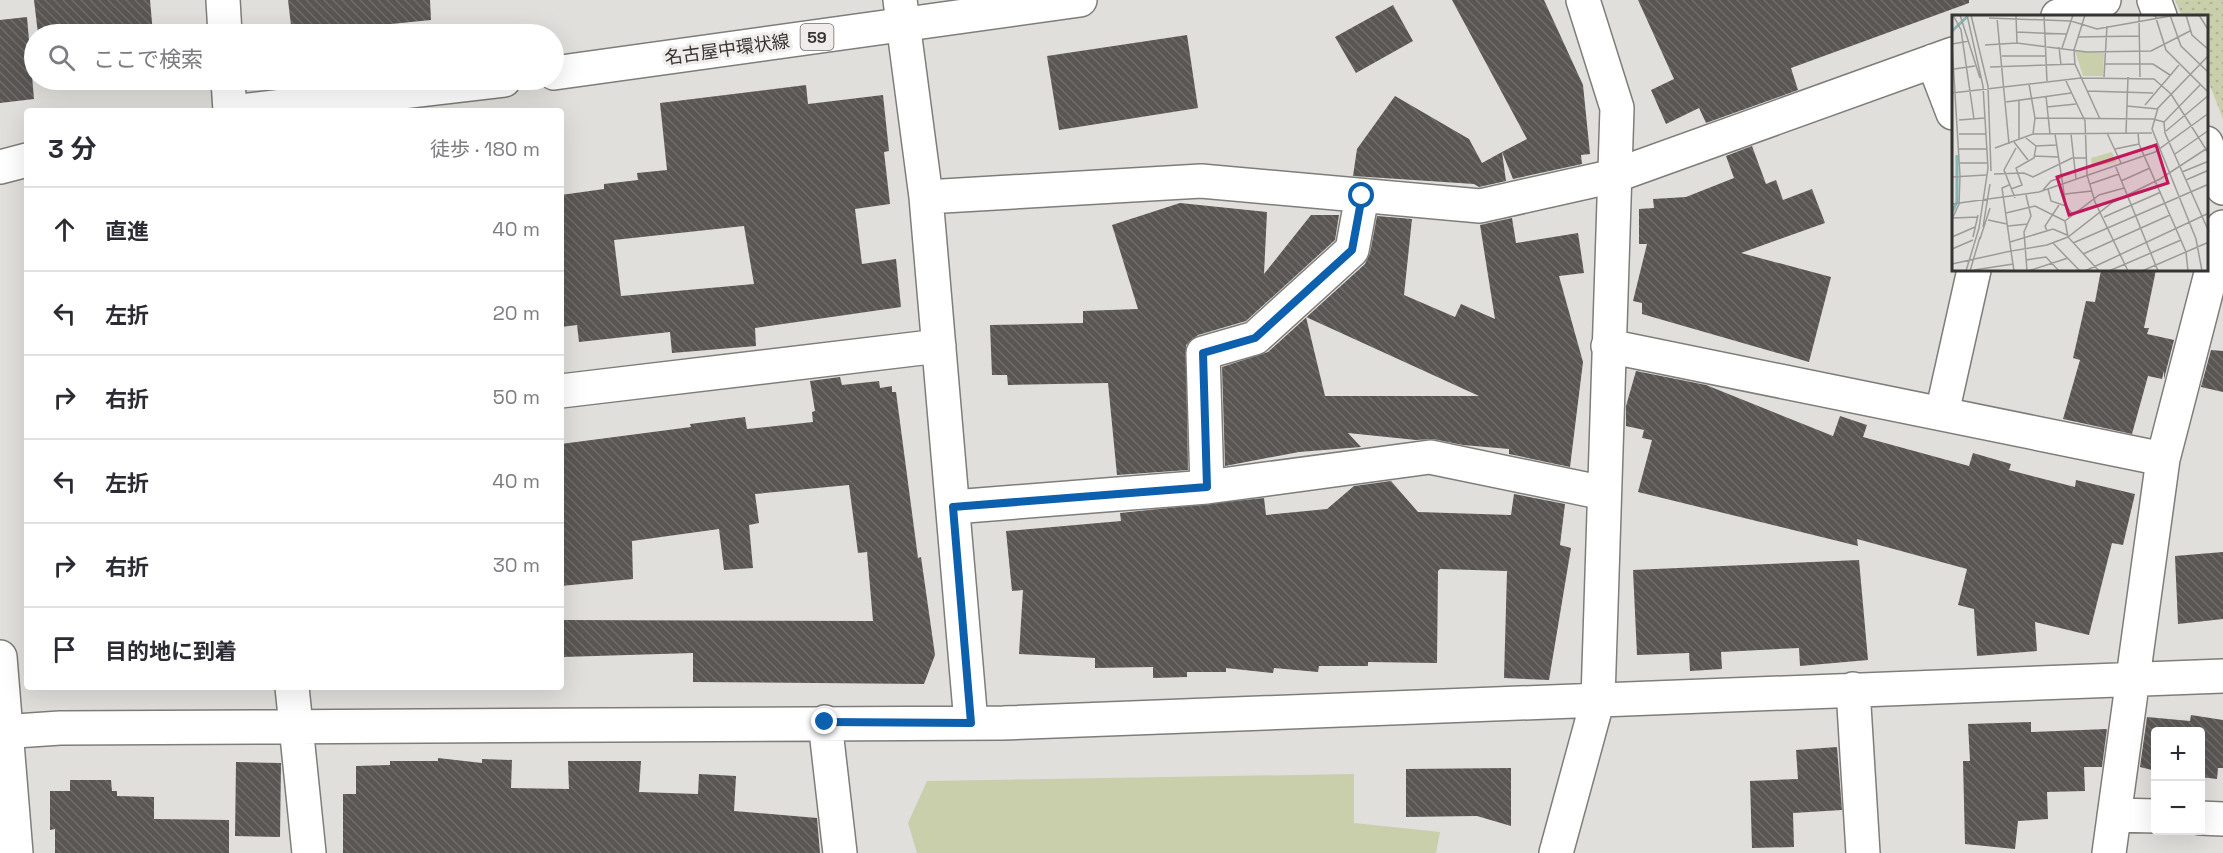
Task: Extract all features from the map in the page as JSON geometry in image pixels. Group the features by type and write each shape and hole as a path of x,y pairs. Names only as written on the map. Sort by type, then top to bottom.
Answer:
{"street":[{"path":"223,0 224,24"},
{"name":"名古屋中環状線","path":"564,71 901,13 1080,0"},
{"path":"1556,853 1598,699 1617,108 1583,0"},
{"path":"2061,15 2104,0"},
{"path":"2154,0 2160,15"},
{"path":"901,13 926,197 971,723"},
{"path":"926,197 1200,181 1479,206 1614,176 1943,57 1952,107"},
{"path":"229,90 230,108"},
{"path":"266,108 419,90"},
{"path":"2208,148 2223,188"},
{"path":"0,167 24,161"},
{"path":"1207,487 1203,353 1255,338 1352,250 1362,196"},
{"path":"2109,853 2163,459 2223,227"},
{"path":"1942,413 1974,272"},
{"path":"564,391 939,346"},
{"path":"1608,346 2163,459"},
{"path":"953,507 1207,487 1430,457 1604,493"},
{"path":"0,657 4,730 16,853"},
{"path":"4,730 825,722 971,723 2223,676"},
{"path":"1853,689 1863,853"},
{"path":"292,690 294,726 309,853"},
{"path":"825,722 840,853"},
{"path":"2114,815 2151,816"},
{"path":"2205,818 2223,819"}],"green space":[{"path":"2175,0 2223,0 2223,119 2208,81 2208,15 2182,15"},
{"path":"1354,774 1354,823 1440,832 1436,853 917,853 908,823 927,781"}],"building":[{"path":"34,0 150,0 152,24 37,24"},
{"path":"288,0 430,0 431,20 391,24 291,24"},
{"path":"1452,0 1544,0 1583,85 1590,154 1581,155 1582,164 1513,179 1502,152 1527,139"},
{"path":"1638,0 1969,0 1969,3 1791,68 1798,90 1706,123 1699,108 1666,124 1651,90 1674,79"},
{"path":"1393,5 1413,41 1356,73 1335,37"},
{"path":"27,17 28,24 24,24 24,90 33,90 34,99 0,103 0,20"},
{"path":"1187,35 1198,108 1059,130 1047,56"},
{"path":"806,85 808,104 883,95 889,151 884,152 890,204 855,209 862,264 896,259 901,307 755,328 756,346 672,353 670,332 579,342 577,325 564,327 564,195 604,189 604,184 638,180 637,173 667,170 660,103","holes":["744,226 754,284 621,296 614,240"]},
{"path":"1395,96 1469,139 1482,163 1502,152 1506,181 1479,187 1474,184 1353,176 1357,149"},
{"path":"1752,146 1766,184 1776,180 1783,200 1812,189 1825,223 1741,253 1831,277 1809,362 1642,314 1642,303 1633,301 1647,244 1639,244 1639,209 1654,208 1653,199 1686,197 1734,178 1726,156"},
{"path":"1180,203 1267,212 1264,274 1311,215 1339,215 1335,240 1246,321 1198,335 1186,345 1188,470 1117,475 1108,383 1008,385 1007,375 992,375 990,325 1083,323 1083,311 1138,309 1112,225"},
{"path":"1377,216 1412,219 1404,295 1455,317 1461,304 1495,319 1480,225 1512,218 1516,243 1578,233 1584,273 1559,276 1583,362 1570,467 1509,454 1509,449 1463,445 1433,439 1416,440 1348,433 1361,447 1299,452 1225,466 1222,367 1268,352 1306,317 1365,264 1370,253","holes":["1306,317 1479,396 1325,396"]},
{"path":"2101,272 2156,272 2144,328 2149,328 2147,334 2174,340 2164,379 2164,371 2162,379 2148,376 2132,434 2063,419 2080,360 2073,358 2086,301 2095,302"},
{"path":"2211,350 2223,351 2223,392 2201,387"},
{"path":"1636,371 1706,385 1833,436 1840,416 1867,425 1863,437 1969,466 1973,453 2011,464 2009,470 2075,487 2076,480 2135,494 2123,545 2112,543 2089,635 2035,622 2037,651 1977,656 1974,609 1958,605 1967,569 1857,539 1858,546 1638,492 1652,440 1642,438 1644,430 1626,426 1626,406"},
{"path":"840,377 842,385 879,381 880,388 892,386 892,392 896,392 918,558 921,557 935,655 924,684 693,682 693,653 564,657 564,620 873,621 867,552 858,553 849,485 755,494 759,523 749,525 753,568 724,570 719,529 632,541 633,579 564,586 564,444 691,427 690,424 745,417 747,429 813,422 812,412 815,411 810,381"},
{"path":"1391,481 1418,512 1511,515 1514,494 1565,504 1560,545 1571,548 1549,680 1504,678 1507,571 1440,569 1438,571 1437,663 1368,662 1368,666 1319,666 1318,672 1274,668 1273,673 1226,668 1226,672 1187,672 1187,677 1153,678 1153,667 1095,668 1095,658 1019,654 1023,590 1012,591 1006,531 1121,521 1120,513 1264,498 1266,515 1327,509 1354,486"},
{"path":"2223,552 2223,619 2178,624 2175,556"},
{"path":"1859,560 1868,660 1800,666 1799,648 1721,652 1722,669 1690,671 1689,653 1637,655 1633,570"},
{"path":"2191,715 2223,720 2223,768 2218,768 2217,779 2205,778 2205,727 2151,727 2151,770 2140,767 2147,717 2190,721"},
{"path":"2031,722 2031,732 2107,729 2102,767 2084,767 2085,791 2047,792 2048,819 2018,821 2015,849 1965,844 1963,761 1970,761 1968,724"},
{"path":"1837,747 1842,810 1793,813 1794,847 1752,848 1750,781 1798,779 1796,750"},
{"path":"438,758 482,763 482,759 512,760 511,788 569,789 568,761 641,761 639,792 698,794 699,774 736,776 734,811 817,818 820,853 343,853 343,794 356,794 356,766 390,765 390,761 438,761"},
{"path":"236,762 281,763 280,837 235,836"},
{"path":"1511,768 1511,826 1477,816 1406,817 1406,769"},
{"path":"70,780 111,780 112,791 117,791 117,796 154,797 154,819 229,820 229,853 55,853 55,829 50,830 50,791 70,791"}],"route":[{"path":"825,722 971,723 953,507 1207,487 1203,353 1255,338 1352,250 1362,196"}]}
